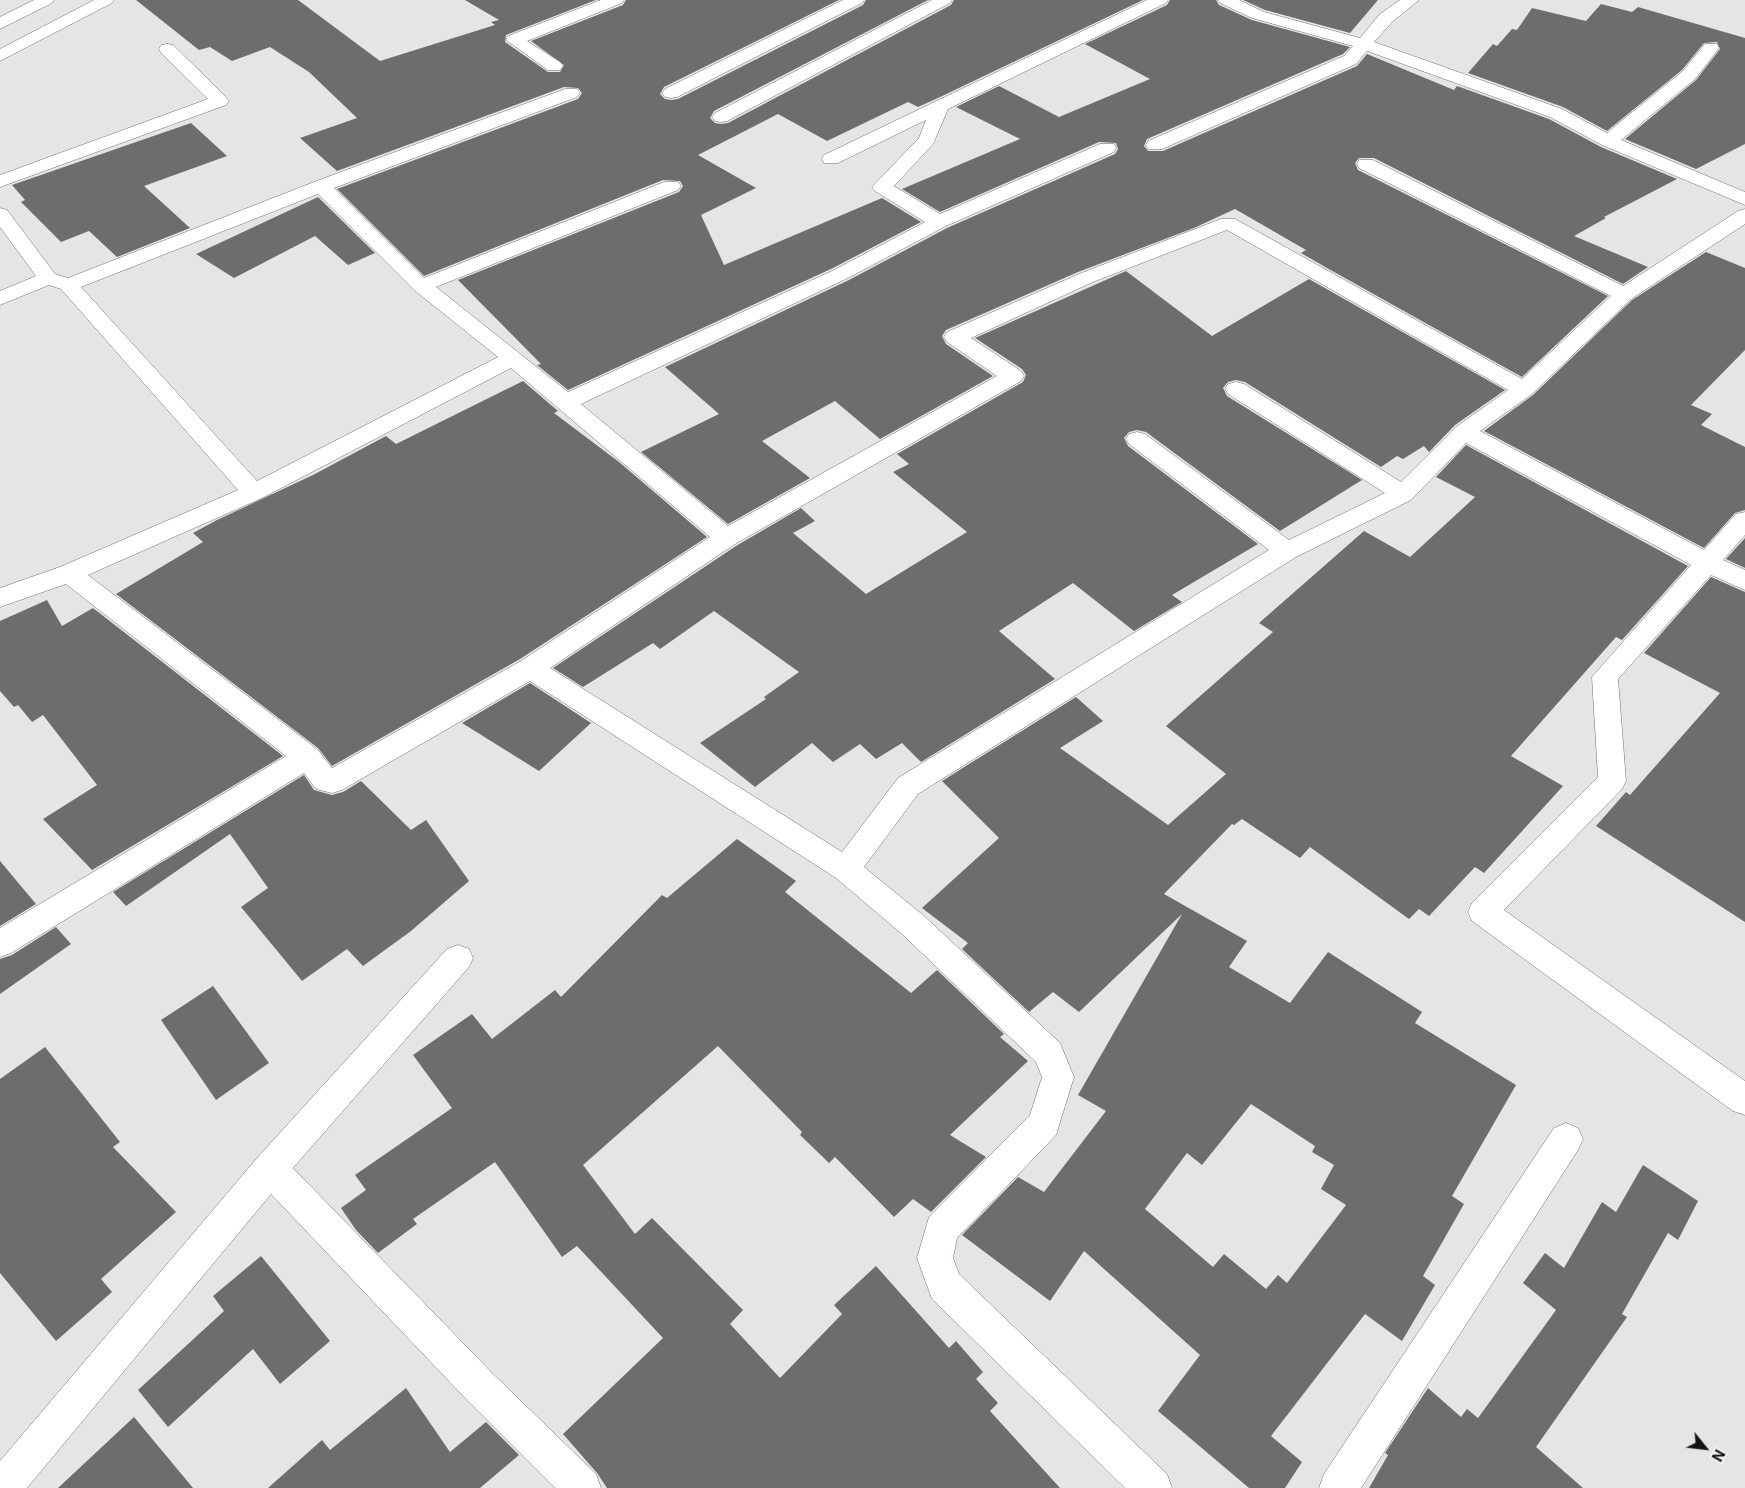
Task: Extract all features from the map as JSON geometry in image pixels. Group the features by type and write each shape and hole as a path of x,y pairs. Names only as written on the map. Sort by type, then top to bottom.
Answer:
{"street":[{"path":"0,24 46,0"},
{"path":"0,56 106,0"},
{"path":"554,66 514,40 616,0"},
{"path":"670,92 856,0"},
{"path":"721,117 944,0"},
{"path":"831,159 1160,0"},
{"path":"1226,0 1258,15 1363,44 1556,113 1608,141 1745,199"},
{"path":"1155,145 1350,60 1386,18 1411,0"},
{"path":"1608,141 1689,75 1711,48"},
{"path":"0,181 220,101 167,49"},
{"path":"0,298 58,282 571,93"},
{"path":"940,106 927,140 882,187 940,222"},
{"path":"566,402 652,360 841,274 940,222 1107,148"},
{"path":"1366,164 1624,295"},
{"path":"321,186 421,286 513,358 726,538"},
{"path":"421,286 671,186"},
{"path":"0,214 58,282 254,492"},
{"path":"846,869 908,786 1287,551 1403,494 1464,432 1524,389 1624,295 1745,215"},
{"path":"69,574 307,757 326,781 332,782 530,668 726,538 1013,376 955,336 1086,278 1228,223 1524,389"},
{"path":"0,598 69,574 254,492 513,358"},
{"path":"1236,390 1403,494"},
{"path":"1464,432 1745,581"},
{"path":"1137,439 1287,551"},
{"path":"1745,520 1605,677 1612,781 1483,912 1745,1100"},
{"path":"530,668 846,869 913,926 1049,1054 1058,1077 1044,1124 941,1229 935,1258 945,1286 1152,1488"},
{"path":"0,944 307,757"},
{"path":"2,1488 270,1169 458,958"},
{"path":"1338,1488 1566,1139"},
{"path":"270,1169 479,1386 582,1488"}],"building":[{"path":"136,0 298,0 380,61 495,25 491,22 499,20 465,0 596,0 506,35 505,42 548,72 560,72 564,65 531,41 623,5 626,0 839,0 664,87 660,94 665,99 671,100 678,99 863,5 866,0 928,0 714,111 710,118 715,123 721,124 728,123 951,5 954,0 1143,0 918,107 908,102 827,141 778,114 698,155 756,188 701,215 724,265 882,198 921,222 833,268 568,390 537,365 541,364 458,280 679,192 683,186 680,181 663,180 424,276 337,189 578,99 582,93 578,88 564,87 337,171 300,138 357,118 309,72 270,47 232,61 210,47 199,50"},
{"path":"1170,0 1216,0 1219,5 1252,20 1350,47 1343,54 1147,139 1144,146 1148,151 1163,151 1357,66 1367,54 1454,90 1457,86 1549,119 1601,147 1677,179 1604,217 1606,218 1574,236 1648,267 1623,284 1374,158 1359,158 1355,163 1358,170 1608,296 1522,377 1301,253 1306,250 1235,209 1194,228 1078,272 946,330 942,336 946,344 993,376 880,439 835,401 762,441 810,478 728,524 641,452 719,414 665,367 849,280 947,228 1115,154 1118,149 1116,143 1099,142 940,212 902,189 1020,139 956,107 999,86 1059,117 1150,79 1085,44 1167,5"},
{"path":"1243,0 1378,0 1350,33 1265,10"},
{"path":"1601,4 1632,12 1638,7 1745,38 1745,144 1696,169 1625,139 1696,80 1720,49 1717,42 1704,43 1682,70 1607,131 1563,107 1468,73 1493,44 1497,46 1512,29 1517,30 1532,8 1586,21"},
{"path":"191,123 227,156 144,186 190,228 117,257 89,231 61,242 21,202 25,200 12,185"},
{"path":"318,197 375,253 348,265 315,236 234,278 196,254"},
{"path":"1706,252 1745,268 1745,350 1691,405 1712,414 1701,425 1745,447 1745,510 1735,513 1704,548 1484,431 1533,395 1632,300"},
{"path":"1126,271 1212,336 1309,279 1505,390 1455,425 1429,452 1424,446 1403,459 1397,456 1381,467 1245,382 1236,380 1228,382 1223,388 1227,396 1362,480 1280,531 1146,432 1137,430 1129,432 1124,438 1128,446 1258,544 1172,595 1182,602 1134,631 1073,583 999,631 1055,679 921,762 902,743 876,759 860,744 833,762 812,743 755,787 700,743 766,699 764,697 799,672 714,611 660,649 653,643 583,687 553,668 736,546 801,508 815,521 793,533 866,594 967,532 893,472 909,464 897,454 1023,382 1026,375 1022,369 975,338"},
{"path":"523,381 558,411 554,413 619,462 707,537 520,659 332,766 318,748 116,594 203,542 193,533 217,520 313,475 386,436 396,444"},
{"path":"1466,445 1688,566 1622,640 1616,637 1511,756 1563,786 1484,873 1475,867 1429,916 1419,909 1409,919 1310,847 1300,858 1242,819 1234,825 1232,824 1164,894 1247,941 1229,967 1290,1003 1328,952 1422,1012 1415,1023 1516,1085 1452,1196 1464,1204 1423,1276 1435,1285 1402,1341 1365,1314 1271,1436 1302,1462 1285,1488 1249,1488 1158,1411 1200,1355 1084,1251 1050,1301 962,1235 1018,1177 1044,1192 1106,1111 1078,1095 1182,914 1079,1012 1053,992 1029,1012 962,949 968,943 922,908 999,838 942,781 1076,697 1103,721 1060,748 1168,825 1226,774 1166,726 1273,632 1259,623 1364,531 1410,557 1475,497 1436,477","holes":["1251,1104 1315,1146 1312,1152 1334,1165 1321,1189 1346,1205 1287,1283 1278,1275 1266,1289 1224,1254 1213,1267 1145,1209 1187,1153 1202,1165"]},
{"path":"1745,538 1745,568 1726,559"},
{"path":"1711,577 1745,592 1745,922 1596,826 1626,792 1630,795 1720,693 1644,653"},
{"path":"47,600 62,626 93,608 283,756 92,870 43,819 97,785 43,715 32,722 18,705 14,707 0,691 0,621"},
{"path":"530,683 591,723 539,771 462,723"},
{"path":"304,775 314,790 332,795 343,792 361,781 411,830 426,820 469,881 411,931 363,966 347,949 302,981 241,907 268,888 230,834 126,906 113,892"},
{"path":"737,839 796,881 785,892 911,993 937,970 1004,1034 1000,1037 1028,1061 950,1135 986,1157 931,1212 913,1199 894,1217 835,1157 829,1163 800,1135 802,1132 718,1046 583,1165 635,1234 652,1218 743,1310 730,1324 780,1378 842,1314 834,1305 876,1266 949,1348 956,1341 983,1372 976,1379 998,1403 990,1411 1060,1488 607,1488 597,1473 563,1434 663,1338 577,1246 562,1257 495,1162 413,1219 417,1224 378,1253 356,1230 341,1208 366,1190 355,1175 452,1108 413,1055 472,1014 492,1039 555,990 561,997 662,895 667,898"},
{"path":"0,861 36,904 0,926"},
{"path":"56,927 71,944 0,994 0,959 12,955"},
{"path":"213,986 269,1063 216,1100 161,1020"},
{"path":"45,1047 120,1142 113,1147 176,1212 101,1279 112,1292 56,1341 0,1273 0,1079"},
{"path":"1643,1165 1698,1201 1678,1240 1668,1233 1622,1314 1627,1317 1536,1447 1583,1488 1369,1488 1388,1455 1385,1453 1428,1388 1461,1417 1467,1409 1478,1418 1556,1310 1523,1283 1545,1253 1564,1268 1602,1202 1616,1212"},
{"path":"261,1256 330,1341 280,1384 253,1349 168,1427 138,1390 224,1311 213,1296"},
{"path":"406,1388 450,1452 486,1422 519,1455 480,1488 268,1488 322,1440 330,1450"},
{"path":"134,1417 193,1488 58,1488"}]}
